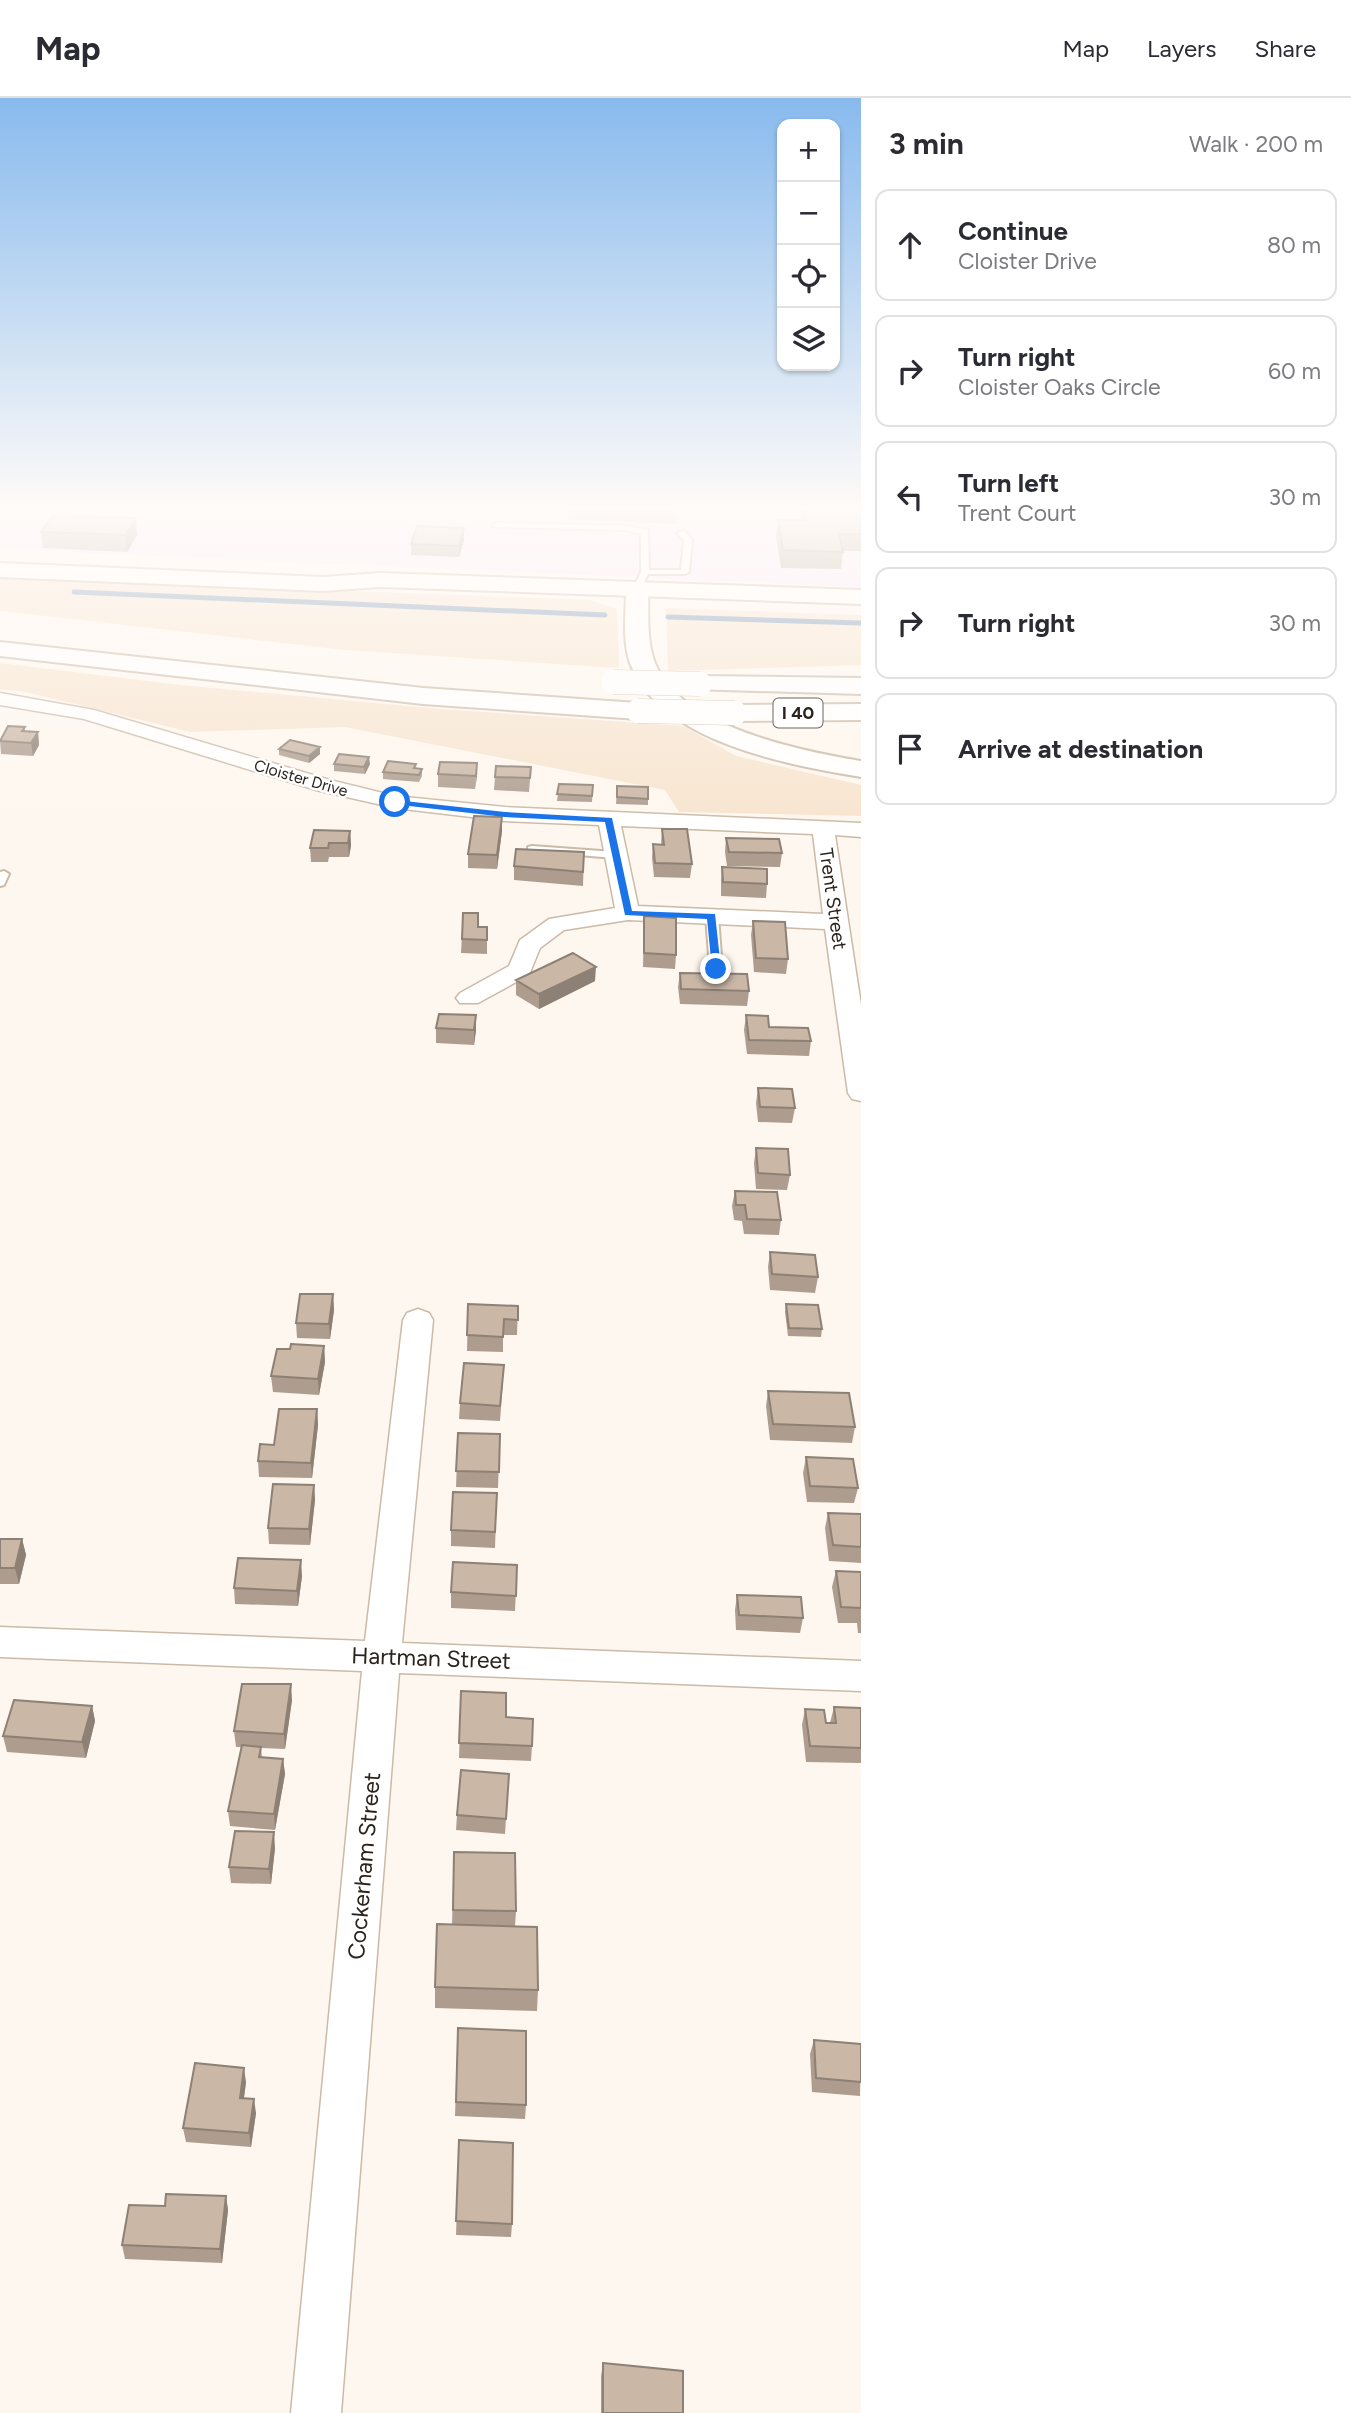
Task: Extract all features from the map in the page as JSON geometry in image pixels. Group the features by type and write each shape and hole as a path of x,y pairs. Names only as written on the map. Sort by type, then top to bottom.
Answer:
{"main road":[{"path":"640,616 639,650 647,673 674,704 734,737 781,754 861,769"},
{"name":"I 40","path":"0,649 423,696 638,710 735,713 861,712"},
{"name":"I 40","path":"586,680 861,686"}],"street":[{"name":"Cloister Drive","path":"0,699 87,714 324,785 395,802 505,814 861,830"},
{"path":"609,820 626,909"},
{"name":"Trent Street","path":"823,829 861,1093"},
{"path":"468,998 520,970 530,944 558,923 626,909 836,922"},
{"name":"Cockerham Street","path":"316,2413 382,1656 418,1320"},
{"name":"Hartman Street","path":"0,1642 861,1676"}],"lane":[{"path":"532,849 615,855"},
{"path":"712,916 716,969"}],"shaded area":[{"path":"45,616 617,616 619,668 346,650"},
{"path":"666,616 861,616 861,665 668,671"},
{"path":"0,663 180,685 441,709 683,726 736,756 861,785 861,816 679,812 665,790 345,727 190,732 26,692 0,689"}],"building":[{"path":"8,726 25,727 22,731 38,732 31,743 0,741"},
{"path":"290,740 320,747 309,756 279,749"},
{"path":"339,754 369,757 364,767 334,764"},
{"path":"388,761 416,764 414,768 422,769 419,775 383,772"},
{"path":"440,762 477,763 476,776 438,774"},
{"path":"496,766 531,767 530,778 495,777"},
{"path":"559,784 593,785 592,796 557,794"},
{"path":"617,786 648,787 648,799 617,797"},
{"path":"474,816 502,817 497,855 468,854"},
{"path":"662,829 687,829 692,864 655,863 653,844 664,845"},
{"path":"314,830 350,831 348,843 329,843 328,848 310,848"},
{"path":"726,838 779,839 782,853 729,852"},
{"path":"516,849 584,852 583,872 514,866"},
{"path":"722,867 767,869 767,884 723,882"},
{"path":"463,913 478,913 478,927 487,927 487,940 462,939"},
{"path":"644,916 676,918 676,955 644,953"},
{"path":"753,921 785,922 788,959 756,958"},
{"path":"573,953 596,967 539,994 516,980"},
{"path":"680,973 747,974 749,991 681,989"},
{"path":"439,1014 476,1015 474,1030 436,1028"},
{"path":"746,1015 768,1016 769,1027 808,1028 811,1041 749,1040"},
{"path":"758,1088 792,1089 795,1108 760,1107"},
{"path":"756,1148 788,1149 790,1175 758,1173"},
{"path":"735,1191 777,1192 781,1220 747,1219 745,1205 736,1205"},
{"path":"770,1252 815,1255 818,1277 772,1274"},
{"path":"300,1294 333,1294 329,1324 296,1323"},
{"path":"468,1304 518,1306 518,1320 504,1319 503,1337 467,1335"},
{"path":"786,1304 818,1305 822,1329 789,1328"},
{"path":"291,1344 324,1346 318,1379 271,1376 277,1349 290,1349"},
{"path":"464,1363 504,1365 500,1406 460,1403"},
{"path":"768,1391 849,1393 855,1427 773,1424"},
{"path":"279,1409 317,1409 311,1463 258,1461 260,1444 274,1445"},
{"path":"458,1433 500,1434 499,1472 456,1471"},
{"path":"806,1457 853,1459 858,1488 810,1486"},
{"path":"273,1484 314,1485 309,1529 268,1528"},
{"path":"453,1492 497,1493 495,1532 451,1530"},
{"path":"828,1513 861,1514 861,1547 833,1545"},
{"path":"0,1539 22,1539 15,1568 0,1568"},
{"path":"238,1558 301,1560 297,1591 234,1588"},
{"path":"453,1562 517,1565 516,1596 451,1592"},
{"path":"836,1571 861,1572 861,1608 841,1607"},
{"path":"737,1595 801,1597 803,1618 739,1615"},
{"path":"242,1684 291,1684 284,1734 234,1731"},
{"path":"461,1691 506,1693 506,1717 533,1719 532,1746 459,1743"},
{"path":"14,1700 92,1706 82,1742 3,1736"},
{"path":"834,1707 861,1708 861,1748 810,1746 805,1709 824,1710 826,1723 836,1723"},
{"path":"242,1745 261,1747 259,1757 283,1759 274,1814 228,1811"},
{"path":"461,1770 509,1774 506,1819 457,1815"},
{"path":"235,1831 274,1832 269,1869 229,1867"},
{"path":"454,1852 515,1853 516,1911 453,1910"},
{"path":"437,1924 537,1927 538,1990 435,1987"},
{"path":"458,2028 526,2031 526,2105 456,2102"},
{"path":"814,2040 861,2044 861,2082 816,2078"},
{"path":"195,2063 244,2068 240,2098 254,2099 249,2133 183,2128"},
{"path":"459,2140 513,2143 512,2224 456,2221"},
{"path":"166,2194 226,2196 220,2249 122,2245 129,2205 165,2206"},
{"path":"603,2363 683,2371 683,2413 603,2413"}],"waterway":[{"path":"668,617 861,623"}],"route":[{"path":"395,802 505,814 609,820 624,905 628,913 712,916 716,969"}]}
